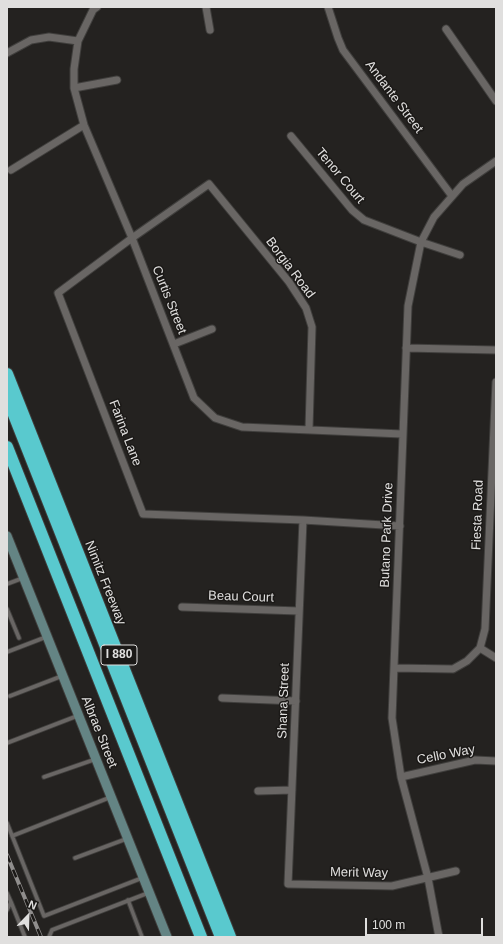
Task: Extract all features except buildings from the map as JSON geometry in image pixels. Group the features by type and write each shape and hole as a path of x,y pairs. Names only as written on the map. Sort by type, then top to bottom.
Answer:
{"highway":[{"name":"Nimitz Freeway","path":"7,374 230,937"},
{"name":"I 880","path":"7,397 221,937"},
{"name":"I 880","path":"7,447 201,937"}],"street":[{"name":"Curtis Street","path":"96,7 93,10 78,41 74,69 74,88 84,124 132,238 194,398 215,418 242,427 402,434"},
{"path":"206,7 210,30"},
{"name":"Andante Street","path":"328,7 343,50 452,196"},
{"path":"446,29 496,101"},
{"path":"7,53 31,40 49,37 78,41"},
{"path":"74,88 117,80"},
{"path":"11,170 84,124"},
{"name":"Tenor Court","path":"291,136 352,210 364,220 460,255"},
{"name":"Butano Park Drive","path":"439,937 428,878 401,776 392,718 408,306 421,242 434,217 463,184 496,160"},
{"name":"Farina Lane","path":"208,184 58,293 143,514 303,520 400,526"},
{"name":"Borgia Road","path":"208,184 289,282 306,308 312,327 309,429"},
{"path":"174,344 212,329"},
{"path":"406,348 496,350"},
{"name":"Fiesta Road","path":"480,648 485,629 494,485 496,382"},
{"name":"Shana Street","path":"288,884 303,520"},
{"name":"Albrae Street","path":"7,536 167,937"},
{"name":"Beau Court","path":"182,607 299,611"},
{"path":"394,668 453,669 467,662 480,648 496,658"},
{"path":"222,698 296,701"},
{"name":"Cello Way","path":"401,776 475,760 496,761"},
{"path":"258,791 292,790"},
{"name":"Merit Way","path":"288,884 392,886 456,871"}],"lane":[{"path":"7,584 24,578"},
{"path":"7,609 19,638"},
{"path":"7,652 47,636"},
{"path":"10,696 63,676"},
{"path":"7,743 78,715"},
{"path":"44,777 96,758"},
{"path":"12,836 111,797"},
{"path":"7,823 44,916 143,878"},
{"path":"75,858 128,838"},
{"path":"49,937 52,930 149,892"},
{"path":"7,893 25,937"},
{"path":"128,900 142,937"},
{"path":"7,910 11,902"}],"railway":[{"path":"7,855 41,937"}]}
